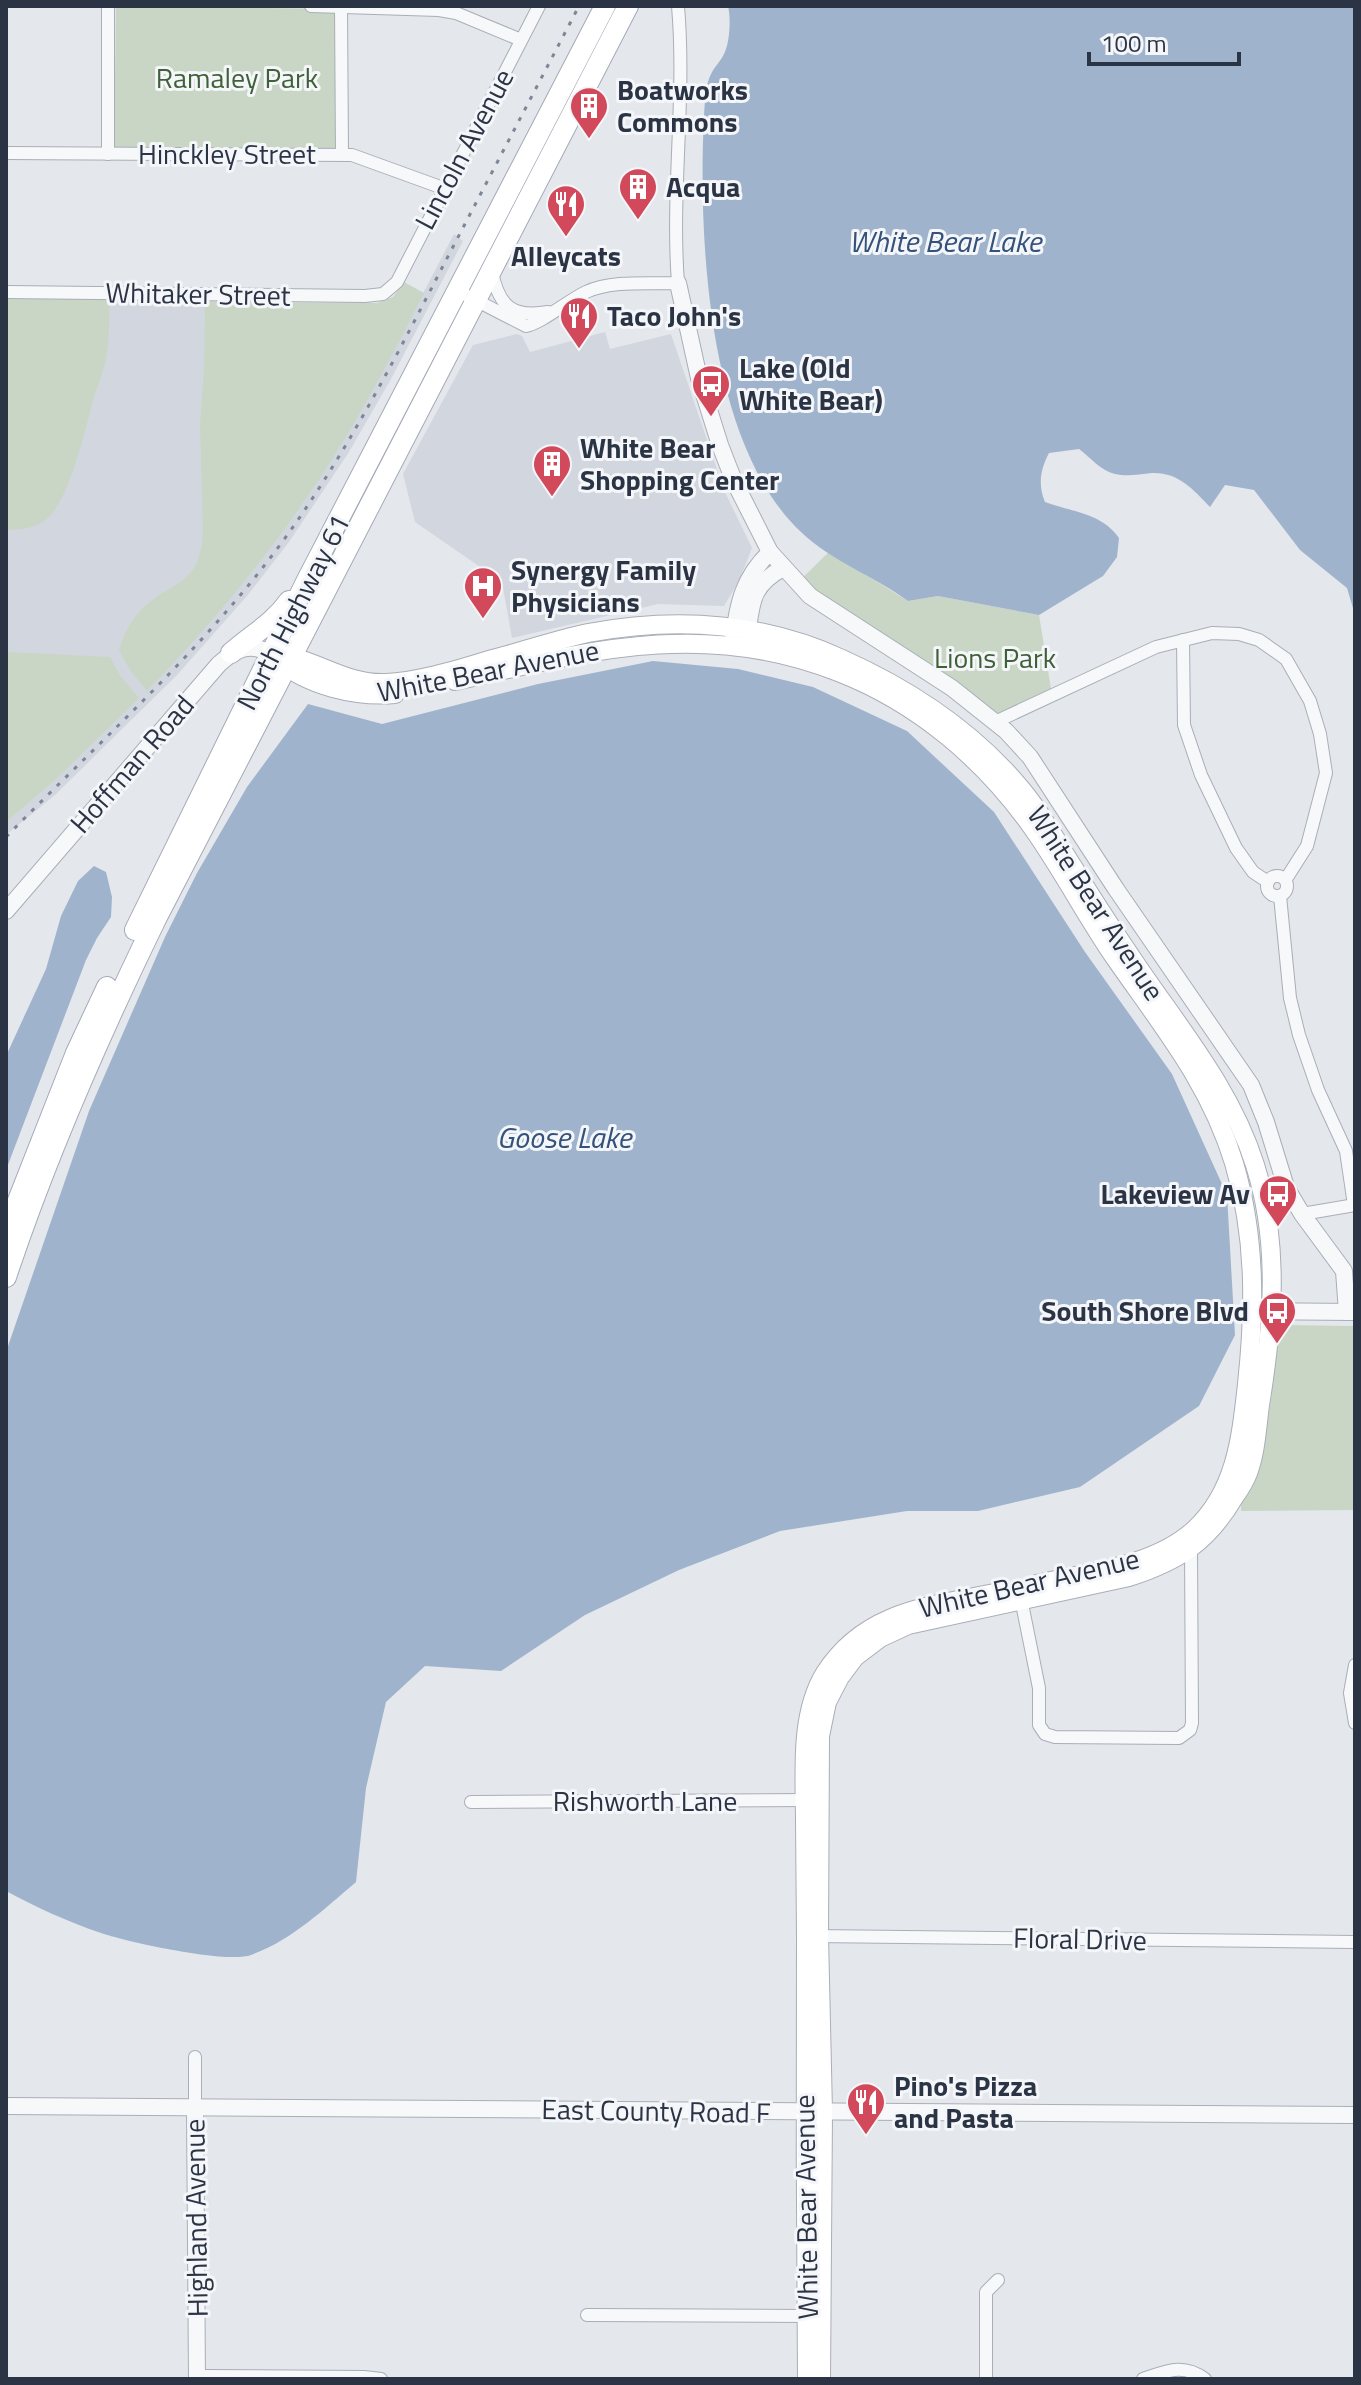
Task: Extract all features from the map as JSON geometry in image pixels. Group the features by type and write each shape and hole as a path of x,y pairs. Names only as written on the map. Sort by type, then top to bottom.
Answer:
{"main road":[{"name":"North Highway 61","path":"6,1231 76,1053 283,659 307,580 467,303 605,6"},
{"name":"North Highway 61","path":"467,303 491,270 628,6"},
{"path":"6,1277 43,1173 104,1027 283,659 467,303"},
{"path":"231,653 267,627 307,580"},
{"name":"White Bear Avenue","path":"283,659 341,690 382,695 605,648 780,636 837,656 893,683 935,709 979,745 1017,783 1040,814 1111,929 1205,1061 1234,1112 1255,1164 1270,1243 1263,1311 1239,1449 1224,1490 1204,1520 1182,1539 1129,1563 908,1625 880,1638 855,1657 827,1702 812,1800 813,2112 821,2379"},
{"name":"White Bear Avenue","path":"1021,1594 1129,1577 1176,1560 1222,1519 1248,1475 1272,1333 1263,1311"},
{"name":"White Bear Avenue","path":"807,2379 813,2112"}],"street":[{"path":"108,6 108,154"},
{"path":"311,6 456,13 521,40"},
{"path":"341,6 342,154"},
{"name":"Lincoln Avenue","path":"388,291 397,282 539,6"},
{"path":"678,6 678,283 699,378 734,481 770,552 816,601 952,688 1019,744 1041,771 1116,889 1240,1065 1261,1107 1286,1187 1344,1271 1351,1312 1263,1311"},
{"name":"Hinckley Street","path":"6,153 342,154 443,188"},
{"path":"491,270 500,297 514,311 524,315 551,311"},
{"path":"467,303 526,326 535,325 551,311 589,290 607,285 678,283"},
{"name":"Whitaker Street","path":"6,292 370,296 388,291"},
{"path":"740,638 750,574 770,552"},
{"path":"740,638 758,586 783,568"},
{"path":"995,722 1004,715 1156,647 1212,633 1239,634 1259,640 1286,659 1310,701 1320,734 1326,773 1307,846 1286,879 1287,890 1280,896"},
{"path":"1183,640 1184,725 1197,762 1236,848 1253,872 1268,882"},
{"path":"231,653 255,646 283,659"},
{"name":"Hoffman Road","path":"6,911 168,721 231,653"},
{"path":"1268,882 1276,875 1286,879"},
{"path":"1268,882 1269,892 1280,896"},
{"path":"1280,896 1290,998 1318,1090 1346,1151 1354,1205 1302,1214"},
{"path":"1021,1594 1039,1688 1039,1725 1045,1734 1055,1737 1179,1738 1190,1730 1192,1723 1191,1548"},
{"path":"1355,1665 1351,1686 1355,1723"},
{"name":"Rishworth Lane","path":"471,1802 812,1800"},
{"name":"Floral Drive","path":"812,1936 1355,1942"},
{"name":"Highland Avenue","path":"195,2057 197,2378"},
{"name":"East County Road F","path":"6,2106 1355,2115"},
{"path":"986,2379 986,2292 998,2280"},
{"path":"587,2315 807,2316"},
{"path":"1143,2379 1178,2368 1197,2373 1205,2379"},
{"path":"197,2378 381,2379"}],"shaded area":[{"path":"454,234 463,241 391,379 349,452 289,542 247,596 177,675 55,795 6,835 6,296 249,302 382,372"},
{"path":"605,332 610,349 671,334 724,490 752,548 739,581 724,606 658,604 512,638 502,582 415,522 403,474 473,345 517,334 522,336 530,352"}],"green space":[{"name":"Ramaley Park","path":"116,6 337,9 336,148 114,148"},
{"path":"404,282 424,293 375,387 334,456 260,562 194,641 147,691 119,650 135,617 191,572 201,550 200,424 205,302 377,303 393,297"},
{"path":"6,296 109,297 109,318 105,365 63,496 47,519 38,525 6,530"},
{"name":"Lions Park","path":"829,552 908,601 938,596 1039,615 1052,695 995,722 797,583"},
{"path":"6,652 110,657 121,677 139,698 56,779 6,822"},
{"path":"1282,1325 1355,1326 1355,1510 1241,1511 1244,1488 1267,1422"}],"water":[{"name":"White Bear Lake","path":"728,6 1355,6 1355,615 1347,588 1300,550 1254,490 1225,485 1210,507 1191,488 1170,475 1115,474 1100,467 1079,449 1049,453 1041,478 1045,502 1086,514 1104,523 1119,538 1117,557 1103,576 1039,615 938,596 908,601 826,552 801,532 770,494 745,447 727,393 715,336 703,219 704,116 709,78 728,43"},
{"name":"Goose Lake","path":"653,661 738,669 813,687 907,731 994,812 1085,952 1172,1074 1227,1195 1235,1335 1199,1406 1080,1487 978,1511 907,1511 780,1531 679,1570 585,1615 501,1671 425,1666 386,1702 366,1788 356,1882 294,1933 266,1949 251,1955 222,1957 132,1942 76,1924 17,1897 6,1891 6,1352 89,1111 165,937 197,873 247,787 308,704 382,724 538,684"},
{"path":"94,866 106,872 112,897 111,917 86,960 6,1170 6,1056 46,969 61,916 78,881"}],"railway":[{"path":"6,837 150,694 219,620 306,508 388,370 579,6"}],"place":[{"name":"Boatworks Commons","path":"589,140"},
{"name":"Acqua","path":"638,221"},
{"name":"Alleycats","path":"566,238"},
{"name":"Taco John's","path":"579,350"},
{"name":"Lake (Old White Bear)","path":"711,418"},
{"name":"White Bear Shopping Center","path":"552,498"},
{"name":"Synergy Family Physicians","path":"483,620"},
{"name":"Lakeview Av","path":"1278,1228"},
{"name":"South Shore Blvd","path":"1277,1345"},
{"name":"Pino's Pizza and Pasta","path":"866,2136"}]}
